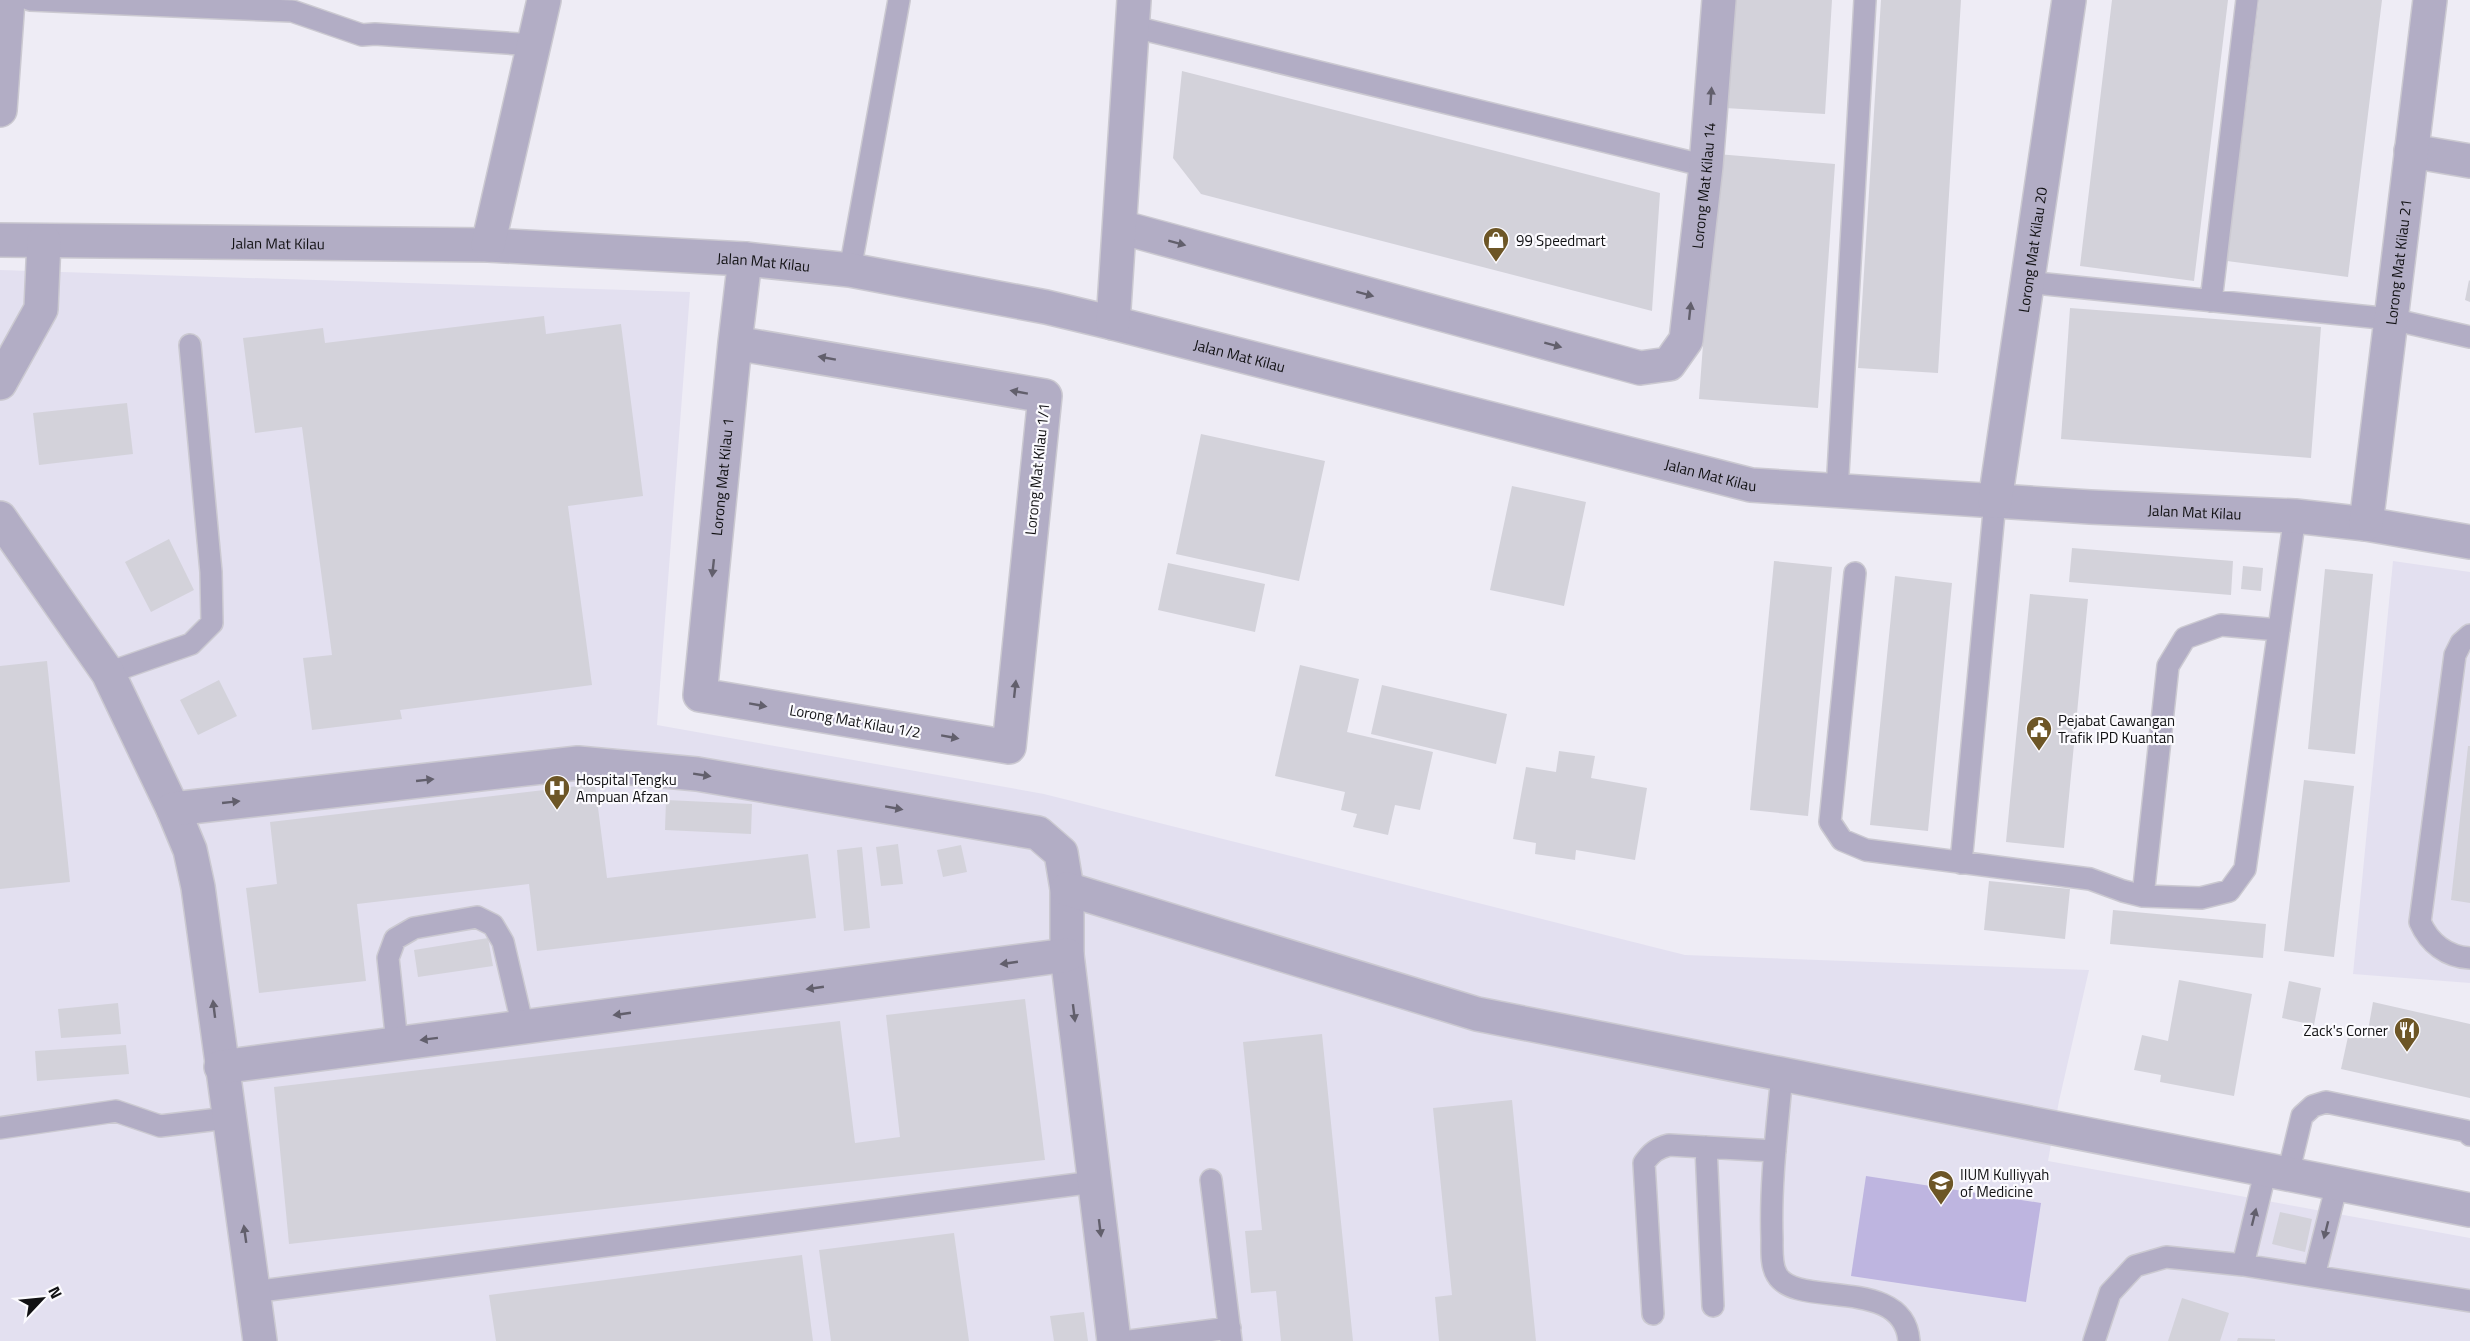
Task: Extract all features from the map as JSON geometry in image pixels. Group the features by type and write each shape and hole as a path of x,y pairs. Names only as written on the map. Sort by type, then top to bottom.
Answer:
{"street":[{"path":"0,110 8,0"},
{"path":"488,245 544,0"},
{"name":"Lorong Mat Kilau 20","path":"1995,501 2069,0"},
{"name":"Lorong Mat Kilau 21","path":"2366,524 2430,0"},
{"name":"Lorong Mat Kilau 14","path":"1120,227 1640,368 1669,364 1686,340 1706,166 1716,1"},
{"path":"1113,322 1132,13"},
{"path":"2411,151 2470,161"},
{"name":"Jalan Mat Kilau","path":"0,240 488,245 745,259 850,270 1113,322 1751,485 1995,501 2295,516 2366,524 2470,542"},
{"path":"0,383 41,309 44,241"},
{"name":"Lorong Mat Kilau 1","path":"700,695 745,259"},
{"name":"Lorong Mat Kilau 1/1","path":"735,343 1045,396 1009,747"},
{"path":"0,518 108,673 173,809 190,850 198,887 260,1341"},
{"name":"Lorong Mat Kilau 1/2","path":"700,695 1009,747"},
{"path":"173,809 578,763 697,774 1038,833 1061,853 1067,889 1067,955 1114,1341"},
{"path":"1067,889 1477,1014 2470,1210"},
{"path":"221,1067 1067,955"}],"lane":[{"path":"30,0 292,11 362,35 534,45"},
{"path":"850,270 899,0"},
{"path":"1837,491 1865,0"},
{"path":"2211,300 2247,0"},
{"path":"1132,13 1706,166"},
{"path":"2026,282 2391,319 2470,337"},
{"path":"108,673 191,644 212,623 211,572 190,345"},
{"path":"1961,863 1995,501"},
{"path":"1855,573 1830,822 1842,840 1866,850 2090,879 2143,896 2201,898 2229,891 2246,869 2295,516"},
{"path":"2143,896 2168,666 2185,638 2221,626 2279,630"},
{"path":"2470,635 2455,655 2420,922 2426,936 2445,951 2456,957 2470,958"},
{"path":"397,1043 387,958 395,939 414,928 477,917 493,925 503,942 523,1027"},
{"path":"1782,1074 1771,1204 1776,1275 1789,1287 1881,1304 1899,1314 1908,1328 1909,1341"},
{"path":"2243,1265 2277,1172 2302,1116 2313,1106 2326,1102 2466,1131 2470,1135"},
{"path":"0,1128 116,1111 160,1126 228,1118"},
{"path":"1653,1314 1644,1163 1650,1154 1669,1145 1775,1151"},
{"path":"1706,1147 1713,1306"},
{"path":"1130,1341 1231,1335 1211,1180"},
{"path":"253,1292 1094,1182"},
{"path":"2314,1276 2337,1184"},
{"path":"2094,1341 2110,1293 2135,1266 2166,1257 2243,1265 2470,1300"}],"shaded area":[{"name":"Hospital Tengku Ampuan Afzan","path":"0,270 690,292 657,725 1044,794 1685,955 2089,970 2059,1101 2048,1161 2470,1238 2470,1341 0,1341"},
{"path":"2393,561 2470,572 2470,983 2353,974"},
{"path":"1866,1176 2041,1203 2026,1302 1851,1276"}],"building":[{"path":"1731,0 1832,0 1825,114 1725,108"},
{"path":"1881,0 1961,0 1938,373 1858,368"},
{"path":"2112,0 2228,0 2194,281 2080,266"},
{"path":"2259,0 2382,0 2348,277 2227,261"},
{"path":"1182,71 1660,193 1652,311 1201,194 1173,158"},
{"path":"1717,154 1835,164 1818,408 1699,399"},
{"path":"2470,281 2470,302 2465,300"},
{"path":"2070,308 2321,327 2311,458 2061,439"},
{"path":"544,316 546,334 621,324 643,496 568,506 592,685 400,710 402,719 312,730 303,658 332,655 302,427 255,433 243,338 323,328 325,343"},
{"path":"127,403 133,454 39,465 33,413"},
{"path":"1201,434 1325,461 1299,581 1176,554"},
{"path":"1512,486 1586,502 1564,606 1490,590"},
{"path":"169,539 194,590 151,612 125,562"},
{"path":"2072,548 2233,561 2231,595 2069,582"},
{"path":"1774,561 1832,567 1808,816 1750,810"},
{"path":"1168,563 1265,584 1255,632 1158,610"},
{"path":"2243,566 2263,568 2261,591 2241,589"},
{"path":"2325,569 2373,574 2355,754 2308,749"},
{"path":"1895,576 1952,583 1928,831 1870,825"},
{"path":"2030,594 2088,599 2064,848 2006,842"},
{"path":"47,661 70,882 0,889 0,666"},
{"path":"1300,665 1359,679 1347,732 1433,752 1420,810 1395,805 1388,835 1353,827 1357,814 1341,810 1345,792 1275,776"},
{"path":"219,680 237,716 198,735 180,700"},
{"path":"1382,685 1507,714 1496,764 1371,734"},
{"path":"2468,746 2470,746 2470,903 2451,900"},
{"path":"1559,751 1595,756 1591,778 1647,788 1635,860 1576,850 1575,860 1535,854 1536,843 1513,839 1526,767 1556,772"},
{"path":"2304,780 2354,786 2334,957 2284,951"},
{"path":"595,784 607,878 808,854 816,918 537,951 529,884 357,904 366,981 259,993 246,888 277,884 270,822"},
{"path":"666,800 752,804 751,834 665,830"},
{"path":"898,844 903,884 881,886 876,847"},
{"path":"961,845 967,872 943,877 937,850"},
{"path":"862,847 870,928 844,931 837,850"},
{"path":"1989,881 2070,889 2065,939 1984,930"},
{"path":"2113,910 2266,924 2263,958 2110,944"},
{"path":"488,938 493,966 418,977 414,950"},
{"path":"2179,980 2252,994 2234,1096 2160,1082 2161,1075 2134,1070 2142,1035 2168,1041"},
{"path":"2289,981 2321,988 2314,1025 2282,1018"},
{"path":"1025,999 1045,1160 289,1244 274,1087 840,1021 855,1143 900,1137 886,1015"},
{"name":"Zack's Corner","path":"2373,1002 2470,1024 2470,1098 2341,1069 2349,1032 2367,1036"},
{"path":"118,1003 121,1034 61,1038 58,1009"},
{"path":"1322,1034 1353,1341 1281,1341 1276,1291 1251,1293 1245,1231 1262,1230 1243,1042"},
{"path":"126,1045 129,1074 37,1081 35,1051"},
{"path":"1512,1100 1536,1341 1439,1341 1435,1297 1452,1295 1433,1108"},
{"path":"2280,1212 2312,1219 2305,1252 2272,1244"},
{"path":"954,1233 969,1341 831,1341 819,1250"},
{"path":"802,1255 813,1341 496,1341 489,1295"},
{"path":"2182,1298 2229,1313 2220,1341 2168,1341"},
{"path":"1084,1312 1088,1341 1054,1341 1050,1316"},
{"path":"2238,1338 2275,1339 2275,1341 2237,1341"}],"place":[{"name":"99 Speedmart","path":"1496,263"},
{"name":"Pejabat Cawangan Trafik IPD Kuantan","path":"2039,752"},
{"name":"Hospital Tengku Ampuan Afzan","path":"557,811"},
{"name":"Zack's Corner","path":"2407,1053"},
{"name":"IIUM Kulliyyah of Medicine","path":"1941,1206"}]}
